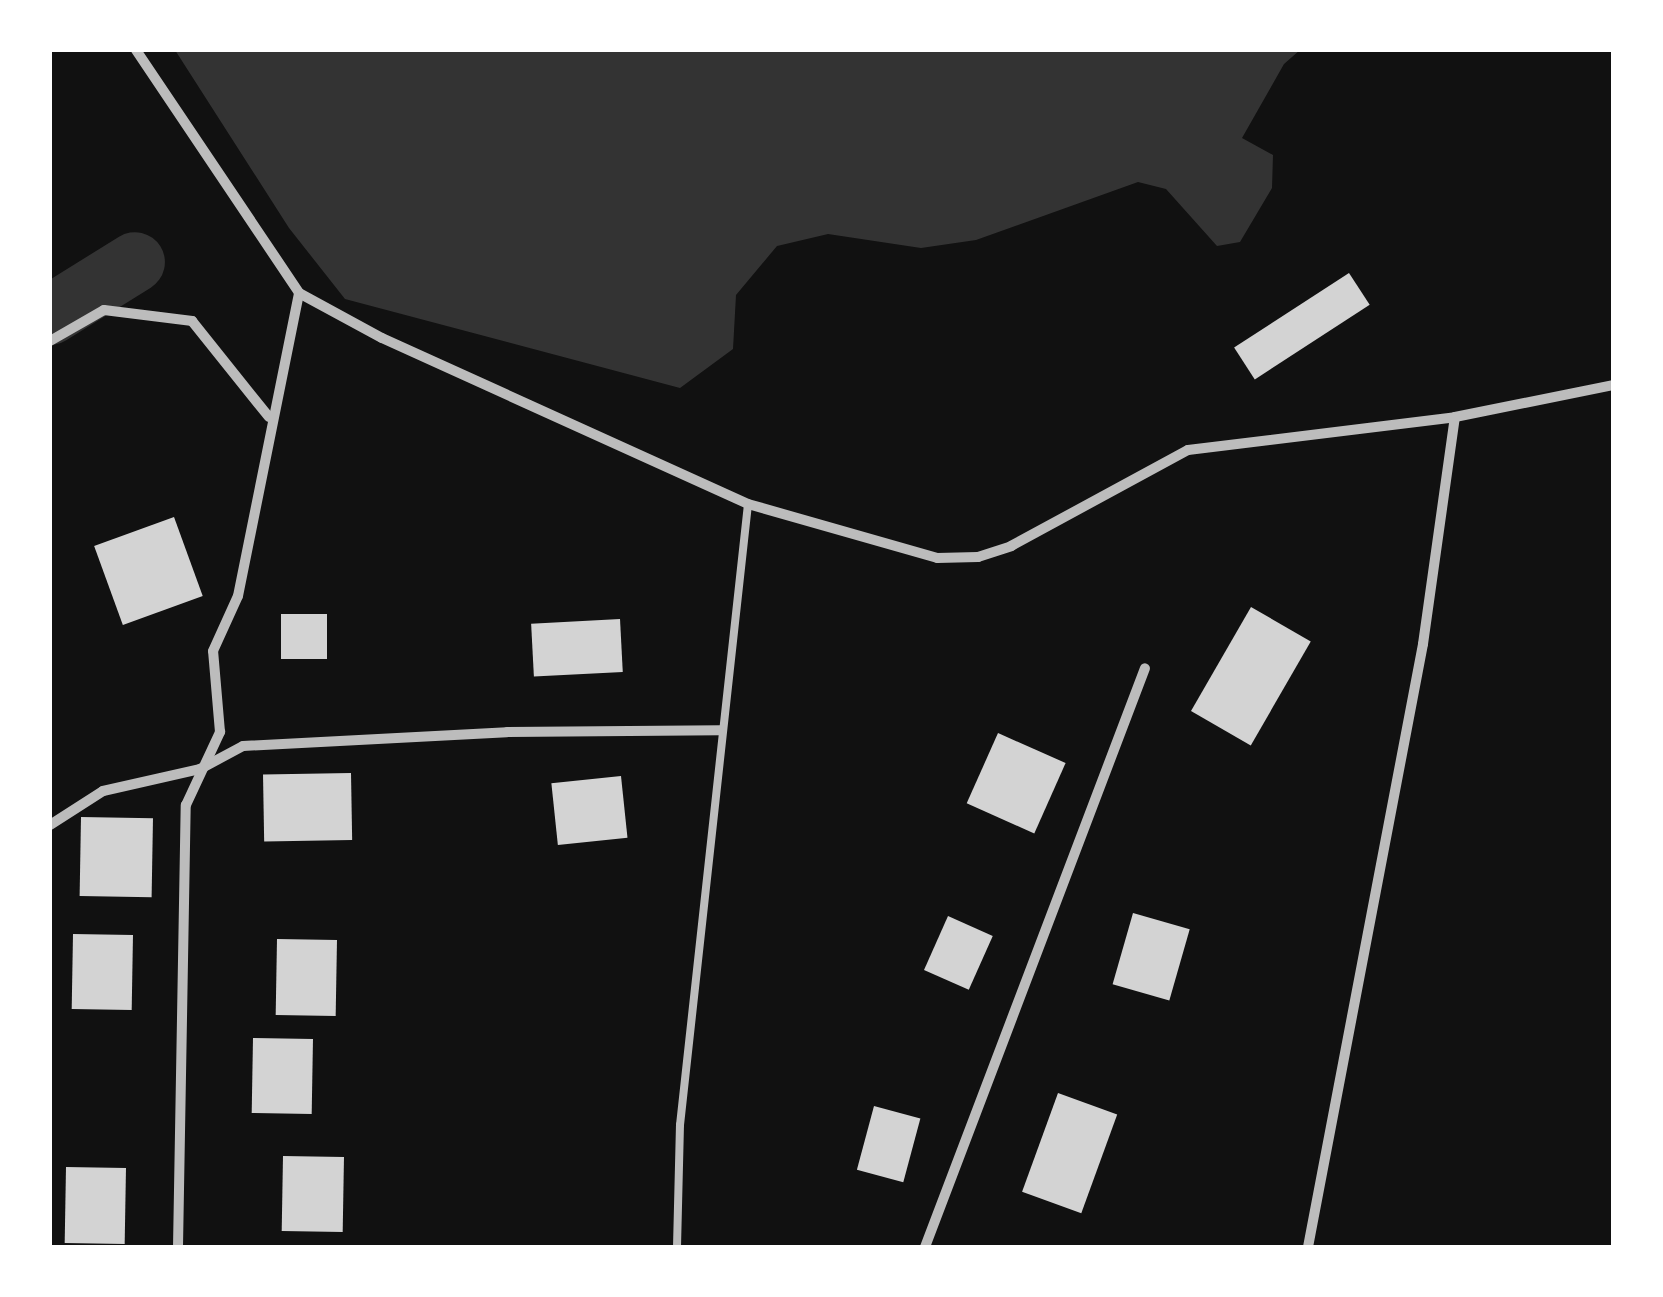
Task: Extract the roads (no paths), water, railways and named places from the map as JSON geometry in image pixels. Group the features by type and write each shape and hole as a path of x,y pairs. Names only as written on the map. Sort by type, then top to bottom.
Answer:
{"street":[{"path":"136,50 299,293 382,338 748,504 937,558 978,557 1011,546 1188,450 1455,417 1613,384"},
{"path":"178,1247 186,805 220,732 213,651 238,596 269,416 299,293"},
{"path":"50,342 104,310 192,321 269,416"},
{"path":"1308,1247 1422,644 1455,417"},
{"path":"925,1247 1145,668"},
{"path":"50,825 104,791 200,768 242,746 506,732 720,730"}],"lane":[{"path":"677,1247 680,1125 720,730 748,504"}],"waterway":[{"path":"50,315 135,262"}]}
